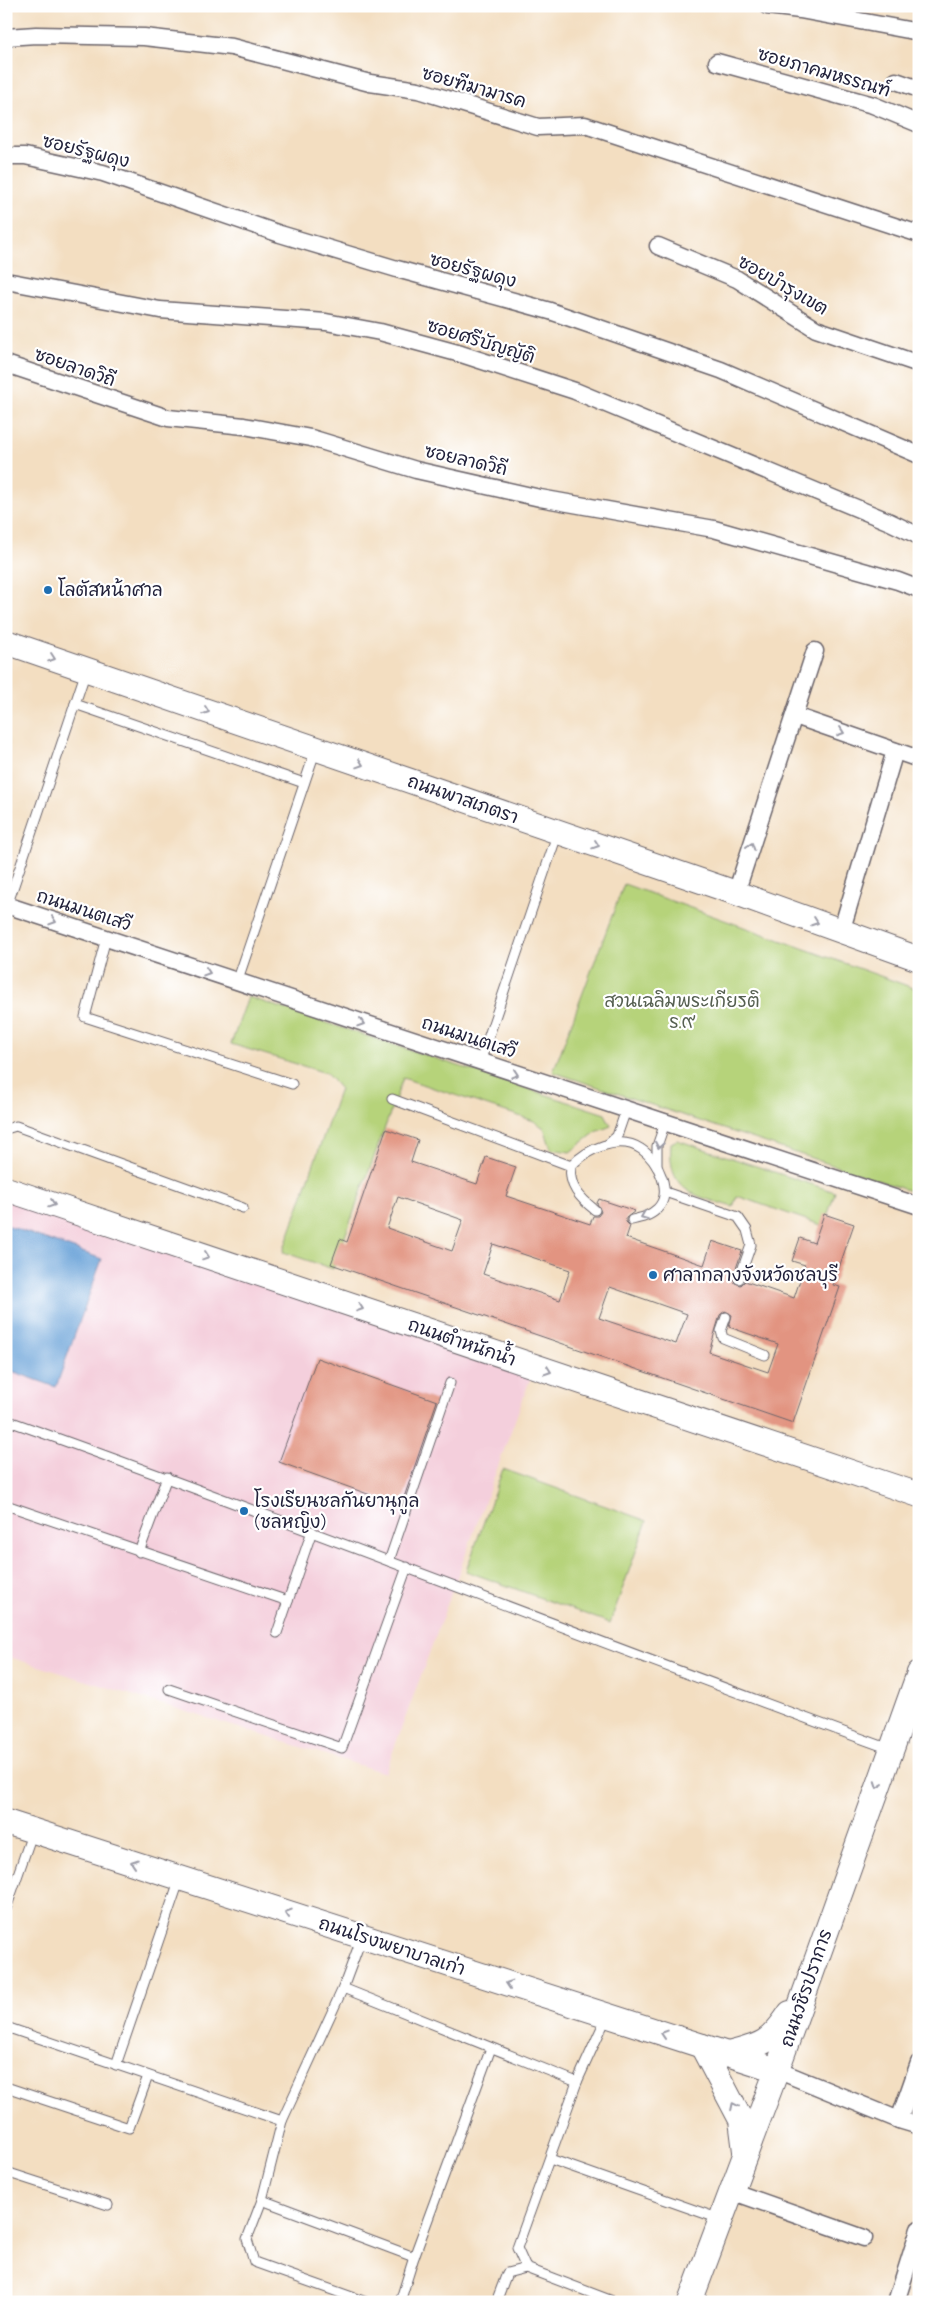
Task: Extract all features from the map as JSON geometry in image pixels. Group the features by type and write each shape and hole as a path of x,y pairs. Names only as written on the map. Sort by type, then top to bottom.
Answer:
{"street":[{"path":"767,6 800,10 919,32"},
{"name":"ซอยฑีฆามารค","path":"6,37 36,35 144,37 232,47 370,83 418,90 538,127 585,125 919,234"},
{"name":"ซอยภาคมหรรณฑ์","path":"717,62 873,105 919,124"},
{"path":"896,81 919,89"},
{"name":"ซอยรัฐผดุง","path":"6,156 25,156 104,174 280,234 397,269 550,311 721,370 919,455"},
{"name":"ซอยบำรุงเขต","path":"658,246 737,280 816,329 919,364"},
{"name":"ซอยศรีบัญญัติ","path":"6,281 160,310 326,322 380,332 461,354 584,395 890,522 919,536"},
{"name":"ซอยลาดวิถี","path":"6,364 168,418 244,426 311,438 416,470 531,496 714,529 898,581 919,589"},
{"name":"ถนนพาสเภตรา","path":"6,642 736,893 919,959"},
{"path":"736,893 815,651"},
{"path":"795,716 919,759"},
{"path":"840,932 895,751"},
{"name":"ถนนมนตเสวี","path":"7,906 919,1206"},
{"name":"ถนนตำหนักน้ำ","path":"6,1189 919,1495"},
{"name":"ถนนวชิรปราการ","path":"690,2302 777,2070 890,1749 911,1715 919,1674"},
{"name":"ถนนโรงพยาบาลเก่า","path":"6,1822 777,2070"},
{"path":"728,2054 754,2047 775,2035 803,1995"},
{"path":"702,2046 741,2120 745,2153"},
{"path":"899,2120 919,2063"},
{"path":"777,2070 899,2120 919,2126"},
{"path":"731,2191 864,2238"},
{"path":"896,2302 919,2229"}],"lane":[{"path":"7,906 86,670"},
{"path":"75,704 304,783"},
{"path":"237,982 316,749"},
{"path":"480,1062 558,832"},
{"path":"106,938 85,1016 292,1084"},
{"path":"392,1099 571,1166"},
{"path":"608,1144 617,1136 626,1110"},
{"path":"657,1168 657,1146 665,1123"},
{"path":"6,1129 16,1126 243,1208"},
{"path":"595,1210 583,1200 573,1187 570,1176 571,1166 590,1151 608,1144 624,1143 642,1149 657,1168 663,1180 665,1192 663,1202 656,1210 632,1220"},
{"path":"665,1192 738,1217 747,1230 751,1245 739,1279"},
{"path":"726,1317 721,1331 723,1338 765,1355"},
{"path":"389,1561 450,1383"},
{"path":"6,1420 167,1477 697,1679 890,1749"},
{"path":"139,1552 167,1477"},
{"path":"6,1506 288,1601"},
{"path":"277,1633 312,1531"},
{"path":"169,1689 342,1748 406,1567"},
{"path":"6,1909 33,1830"},
{"path":"116,2065 180,1878"},
{"path":"363,1937 343,1988 282,2121 262,2200 247,2239 254,2262 366,2302"},
{"path":"343,1988 577,2082"},
{"path":"526,2268 517,2248 577,2082 607,2015"},
{"path":"6,2027 282,2121"},
{"path":"400,2302 414,2257 492,2048"},
{"path":"6,2087 129,2128 148,2076"},
{"path":"550,2159 721,2219"},
{"path":"6,2172 108,2206"},
{"path":"262,2200 414,2257"},
{"path":"496,2302 507,2274 526,2268 615,2302"}],"shaded area":[{"name":"โรงเรียนชลกันยานุกูล (ชลหญิง)","path":"6,1189 535,1366 385,1773 6,1656"}],"green space":[{"name":"สวนเฉลิมพระเกียรติ ร.๙","path":"624,884 919,990 919,1194 553,1072"},
{"path":"248,997 605,1114 611,1126 596,1132 570,1152 551,1149 544,1128 534,1121 403,1078 333,1269 283,1252 340,1089 326,1073 231,1044"},
{"path":"677,1140 835,1192 824,1226 737,1196 733,1207 706,1199 686,1189 678,1182 673,1172 671,1143"},
{"path":"503,1469 647,1521 610,1623 466,1571"}],"water":[{"path":"6,1225 102,1259 56,1387 6,1369"}],"building":[{"name":"ศาลากลางจังหวัดชลบุรี","path":"386,1129 418,1140 411,1162 477,1184 486,1157 516,1167 506,1196 590,1224 593,1216 598,1216 601,1212 597,1203 599,1199 635,1211 626,1218 626,1222 630,1226 626,1238 704,1265 712,1241 742,1251 733,1277 735,1283 741,1285 745,1281 794,1298 805,1265 792,1261 800,1238 814,1243 824,1214 854,1224 833,1285 840,1287 793,1423 331,1264 340,1239 347,1242","holes":["398,1197 463,1220 452,1251 387,1228","493,1244 570,1270 560,1300 483,1274","610,1287 687,1314 676,1344 599,1318","725,1311 732,1315 729,1327 778,1344 768,1372 709,1352 720,1315"]},
{"path":"317,1358 437,1401 401,1506 279,1462"}],"place":[{"name":"โลตัสหน้าศาล","path":"48,590"},
{"name":"ศาลากลางจังหวัดชลบุรี","path":"653,1275"},
{"name":"โรงเรียนชลกันยานุกูล (ชลหญิง)","path":"244,1511"}]}
